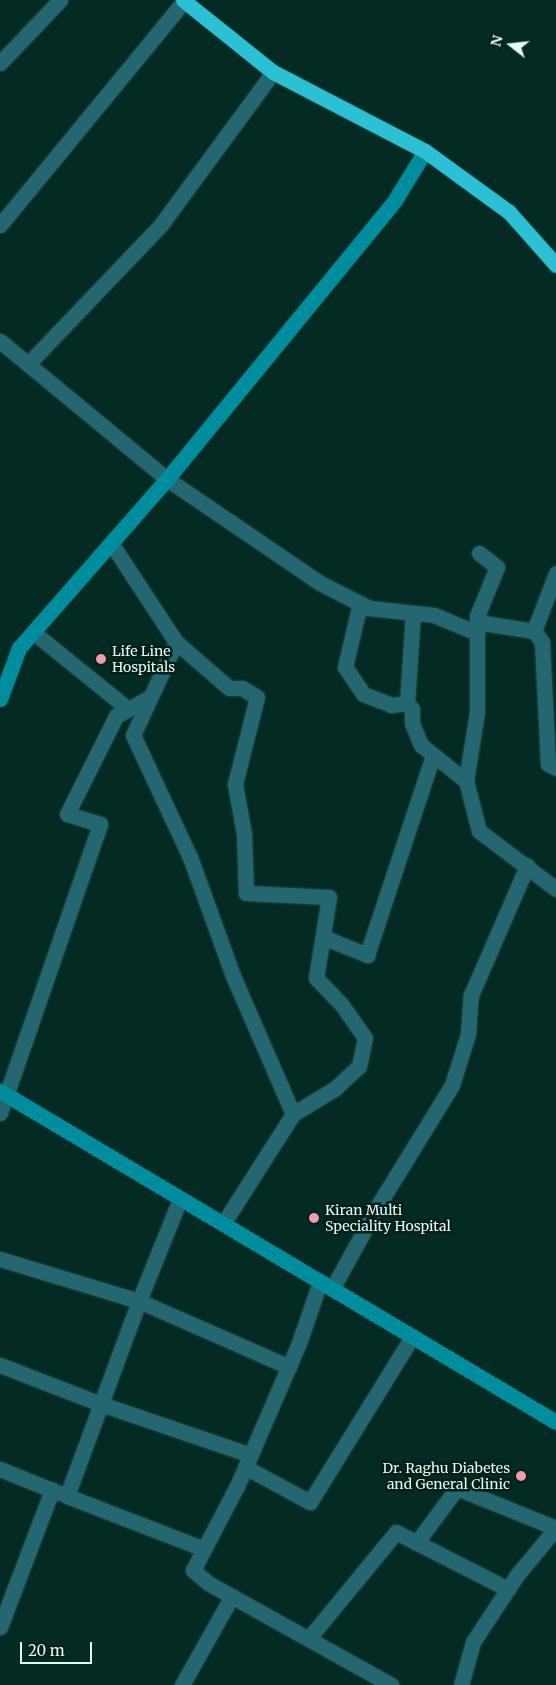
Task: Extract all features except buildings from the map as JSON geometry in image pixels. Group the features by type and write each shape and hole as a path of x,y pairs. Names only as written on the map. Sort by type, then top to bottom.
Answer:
{"highway":[{"path":"184,1 273,72 425,151 509,212 556,265"}],"main road":[{"path":"0,699 19,648 167,478 395,200 425,151"},
{"path":"3,1094 556,1422"}],"street":[{"path":"0,63 60,0"},
{"path":"0,225 184,1"},
{"path":"28,364 160,226 273,72"},
{"path":"0,341 167,478 320,584 369,608 434,615 477,627 534,631 542,642 548,764 556,768"},
{"path":"110,543 176,642 229,688 242,688 256,697 235,784 244,834 246,893 329,898 323,937 316,962 316,978 342,1006 365,1038 360,1066 334,1089 294,1114 223,1224"},
{"path":"479,552 497,567 477,627 477,712 466,781 479,831 556,889"},
{"path":"534,631 556,573"},
{"path":"360,603 345,667 363,694 391,705 407,703"},
{"path":"413,613 407,703 412,708 412,723 422,745 433,756 466,781"},
{"path":"33,632 128,710"},
{"path":"176,642 133,735 190,857 233,976 294,1114"},
{"path":"0,1113 3,1094 100,824 67,814 116,716 150,697"},
{"path":"323,937 367,955 433,756"},
{"path":"391,1685 232,1596 193,1570 248,1461 326,1285 377,1207 452,1085 468,1034 471,995 527,866"},
{"path":"67,1496 139,1301 180,1198"},
{"path":"0,1259 139,1301 289,1367"},
{"path":"0,1365 248,1461 310,1502 412,1337"},
{"path":"0,1468 204,1549"},
{"path":"416,1543 457,1488 556,1528 508,1589 473,1642 461,1685"},
{"path":"0,1627 52,1490"},
{"path":"309,1638 396,1532 508,1589"},
{"path":"182,1685 232,1596"}],"place":[{"name":"Life Line Hospitals","path":"101,659"},
{"name":"Kiran Multi Speciality Hospital","path":"314,1218"},
{"name":"Dr. Raghu Diabetes and General Clinic","path":"521,1476"}]}
